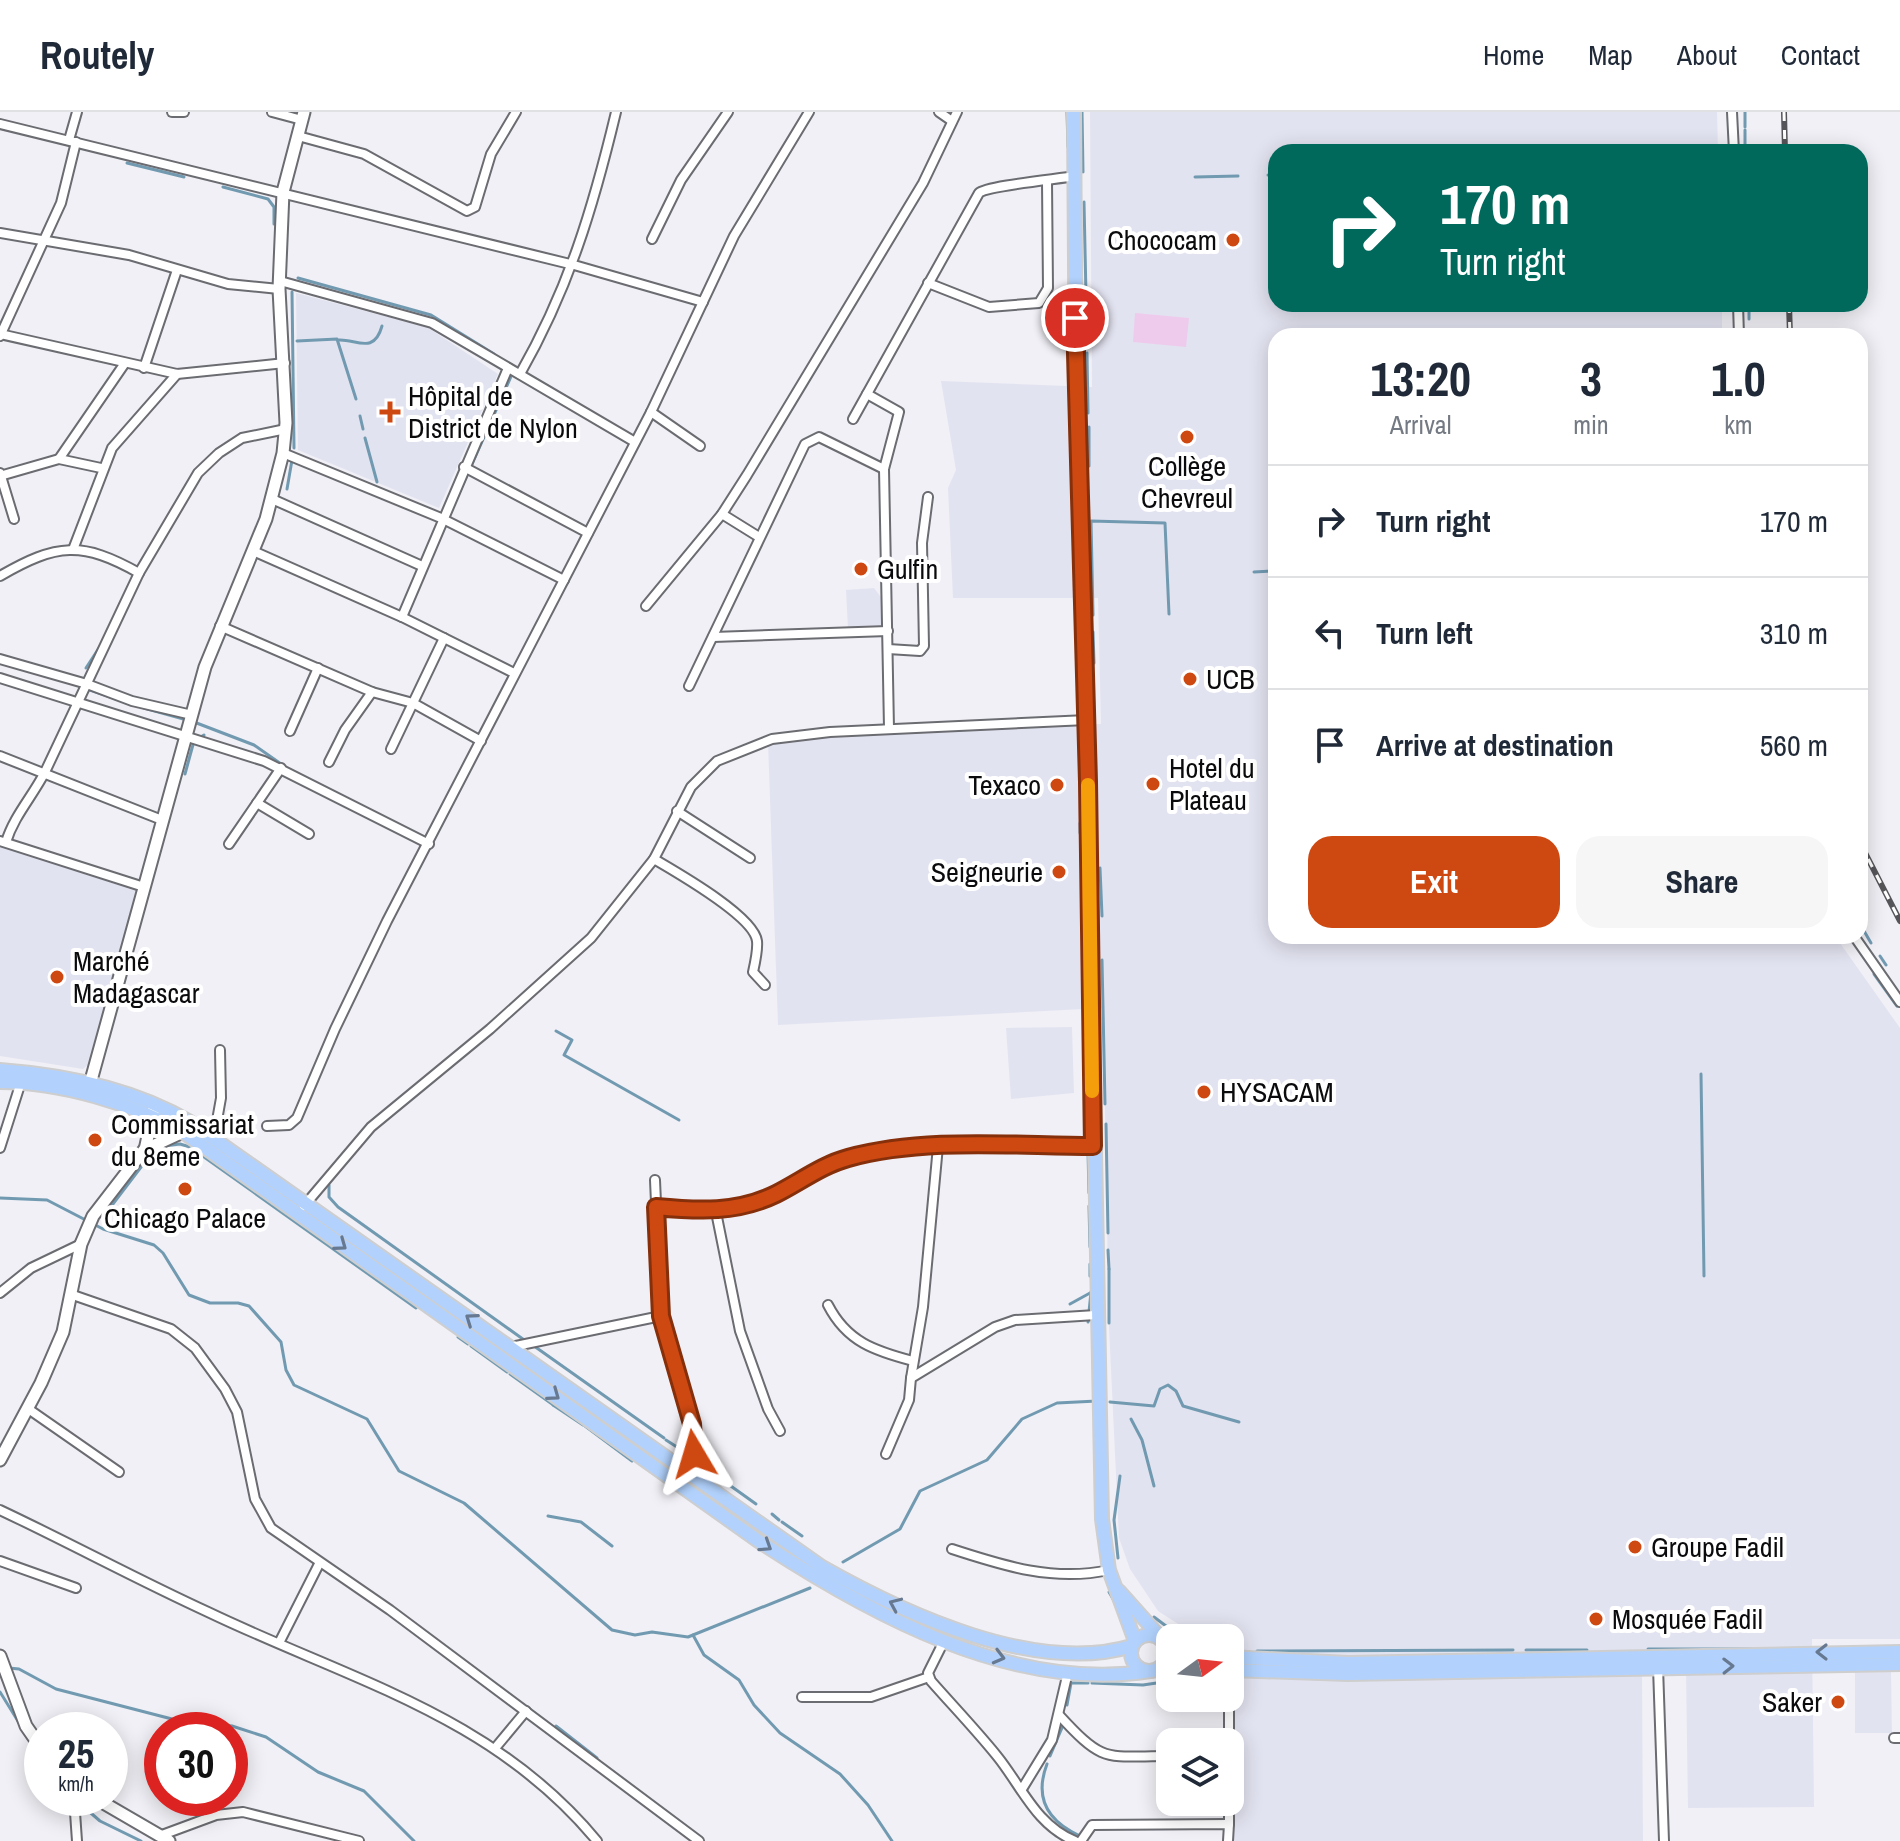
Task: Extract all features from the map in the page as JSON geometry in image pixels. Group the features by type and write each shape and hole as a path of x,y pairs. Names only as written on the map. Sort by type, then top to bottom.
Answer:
{"main road":[{"path":"1074,112 1072,176 1076,412 1087,720 1102,1519 1109,1570 1134,1644 1135,1664 1153,1670"},
{"path":"0,1070 90,1084 156,1104 757,1540 850,1599 944,1641 1034,1666 1110,1676 1156,1667"},
{"path":"0,1082 21,1082 73,1092 214,1137 302,1208 511,1347 822,1567 859,1588 962,1631 1036,1649 1088,1655 1134,1644 1145,1635 1156,1639"},
{"path":"1115,1586 1156,1632"},
{"path":"1034,1666 1036,1649"},
{"path":"1244,1670 1900,1652"},
{"path":"1244,1658 1348,1668"},
{"path":"1518,1664 1658,1667 1900,1664"}],"street":[{"path":"77,112 61,203 0,335 177,374 285,363"},
{"path":"172,112 184,112"},
{"path":"90,1084 219,626 253,551 272,499 283,453 286,429 285,363 280,337 280,285 283,192 303,115 272,112"},
{"path":"298,136 377,160 467,211 475,207 491,154 516,112"},
{"path":"520,374 550,321 574,265 616,112"},
{"path":"652,239 681,180 728,112"},
{"path":"267,1126 289,1125 297,1118 335,1029 514,673 651,412 734,236 809,112"},
{"path":"939,112 952,121"},
{"path":"646,606 684,555 722,514 923,183 957,112"},
{"path":"1732,112 1734,144"},
{"path":"0,124 574,265 703,302"},
{"path":"853,419 984,188 1047,182 1072,176"},
{"path":"928,283 989,307 1039,303 1048,288 1047,182"},
{"path":"0,233 129,255 228,284 280,285 418,318 635,442"},
{"path":"144,368 177,270"},
{"path":"59,459 125,363"},
{"path":"402,617 441,518 508,368"},
{"path":"74,547 101,468 125,430 177,374"},
{"path":"867,394 898,411 884,469 889,728"},
{"path":"651,412 700,446"},
{"path":"144,887 3,841 45,772 139,573 169,517 198,473 219,453 242,438 286,429"},
{"path":"689,686 809,439 819,437 884,469"},
{"path":"283,453 441,518 564,580"},
{"path":"14,519 0,475 59,459 101,468"},
{"path":"464,467 588,533"},
{"path":"888,649 920,651 924,646 922,543 928,497"},
{"path":"272,499 422,566"},
{"path":"722,514 759,537"},
{"path":"0,576 43,554 74,547 98,552 139,573"},
{"path":"253,551 402,617 514,673"},
{"path":"219,626 372,692 413,703 481,741"},
{"path":"713,637 888,631"},
{"path":"391,749 444,638"},
{"path":"0,659 191,720"},
{"path":"290,731 318,668"},
{"path":"0,678 281,768 429,844"},
{"path":"329,762 340,738 372,692"},
{"path":"302,1208 371,1127 490,1029 591,938 654,859 677,811 702,774 717,761 772,739 889,728 1087,720"},
{"path":"0,756 162,820"},
{"path":"229,844 281,768"},
{"path":"257,803 309,834"},
{"path":"677,811 750,858"},
{"path":"654,859 715,896 754,933 757,942 753,972 765,985"},
{"path":"1860,944 1900,1002"},
{"path":"214,1137 221,1098 220,1050"},
{"path":"0,1148 21,1082"},
{"path":"144,1150 156,1104"},
{"path":"0,1460 63,1332 81,1244 93,1216 144,1150 187,1127"},
{"path":"886,1454 909,1400 923,1307 938,1146"},
{"path":"656,1207 716,1212 760,1201 848,1158 938,1146 1093,1146"},
{"path":"655,1180 661,1316 695,1438 694,1454 686,1470"},
{"path":"716,1212 740,1331 768,1409 780,1431"},
{"path":"0,1293 52,1256 81,1244"},
{"path":"0,1279 10,1283"},
{"path":"70,1294 171,1329 195,1348 225,1389 237,1412 262,1515 271,1528 319,1564 390,1610 699,1841"},
{"path":"828,1305 839,1324 854,1340 913,1361"},
{"path":"911,1378 995,1327 1015,1320 1096,1315"},
{"path":"511,1347 661,1316"},
{"path":"27,1408 119,1472"},
{"path":"0,1510 279,1643 410,1700 496,1747 539,1780 597,1841"},
{"path":"952,1549 1039,1573 1090,1574 1109,1570"},
{"path":"0,1561 76,1588"},
{"path":"279,1643 319,1564"},
{"path":"802,1697 871,1697 929,1677 944,1641"},
{"path":"0,1657 24,1721"},
{"path":"1658,1667 1664,1841"},
{"path":"1022,1789 1047,1749 1059,1715 1068,1672"},
{"path":"929,1677 1022,1789 1038,1816 1058,1838 1078,1841 1092,1825 1229,1824"},
{"path":"496,1747 526,1711"},
{"path":"1059,1715 1096,1752 1112,1756 1156,1756"},
{"path":"126,1816 165,1838 216,1815 243,1812 357,1841"},
{"path":"75,1816 77,1841"},
{"path":"1228,1841 1229,1816"}],"shaded area":[{"path":"1090,112 1717,112 1718,144 1268,144 1268,312 1722,312 1722,328 1268,328 1268,944 1841,944 1900,1028 1900,1639 1812,1639 1814,1807 1688,1808 1686,1671 1642,1673 1643,1841 1228,1841 1228,1816 1244,1816 1244,1728 1229,1728 1230,1712 1244,1712 1244,1663 1250,1660 1244,1655 1244,1624 1178,1624 1158,1611 1130,1569 1119,1538 1109,1327 1103,1008 778,1025 768,742 900,730 1101,724 1098,598 953,598 948,488 956,470 941,381 1092,387"},
{"name":"Hôpital de District de Nylon","path":"296,293 427,327 498,374 439,508 298,450"},
{"path":"1135,313 1189,318 1186,347 1133,342"},
{"path":"874,588 883,600 886,627 848,629 846,590"},
{"name":"Marché Madagascar","path":"0,843 137,889 89,1064 83,1069 0,1056"},
{"path":"1072,1027 1074,1093 1011,1099 1006,1028"},
{"path":"1891,1669 1892,1733 1855,1733 1855,1671"}],"waterway":[{"path":"1067,112 1068,147"},
{"path":"1082,112 1083,172"},
{"path":"1745,112 1745,127"},
{"path":"1745,130 1745,144"},
{"path":"127,163 184,177"},
{"path":"1195,177 1238,176"},
{"path":"223,187 268,199 274,207 274,224"},
{"path":"1084,202 1087,343"},
{"path":"298,278 431,315 494,354"},
{"path":"292,292 294,448"},
{"path":"1749,312 1749,319"},
{"path":"339,340 369,343 379,335 382,326"},
{"path":"297,341 337,339 356,399"},
{"path":"1087,353 1088,413"},
{"path":"451,511 513,372"},
{"path":"360,416 363,429"},
{"path":"492,419 498,429"},
{"path":"1089,427 1089,466"},
{"path":"365,438 377,482"},
{"path":"287,489 292,460"},
{"path":"1093,615 1091,521 1165,523 1169,614"},
{"path":"1254,572 1268,571"},
{"path":"1093,632 1094,663"},
{"path":"86,668 99,648"},
{"path":"87,689 125,702"},
{"path":"144,708 187,720"},
{"path":"194,722 254,745 284,766"},
{"path":"185,774 194,741 204,735"},
{"path":"304,777 330,790"},
{"path":"1080,823 1080,833"},
{"path":"1081,852 1083,917"},
{"path":"1100,868 1102,916"},
{"path":"1868,938 1871,943"},
{"path":"1084,956 1087,1105"},
{"path":"1880,956 1886,965"},
{"path":"1102,960 1105,1104"},
{"path":"1874,974 1897,1006"},
{"path":"556,1031 572,1040 564,1055 679,1120"},
{"path":"1701,1074 1704,1276"},
{"path":"1106,1124 1108,1233"},
{"path":"164,1146 180,1144 190,1147 416,1308"},
{"path":"106,1213 154,1150"},
{"path":"1088,1151 1089,1193"},
{"path":"329,1185 329,1197 338,1207 527,1342"},
{"path":"0,1198 47,1200 103,1229 154,1245 163,1253 189,1295 210,1303 249,1306 281,1342 286,1370 294,1385 367,1419 399,1471 464,1503 612,1630 635,1635 652,1632 688,1637 810,1588"},
{"path":"1089,1206 1090,1247"},
{"path":"1108,1250 1109,1269"},
{"path":"1090,1264 1090,1276"},
{"path":"1109,1269 1109,1323"},
{"path":"1088,1322 1091,1292"},
{"path":"1070,1304 1090,1293"},
{"path":"458,1337 468,1344"},
{"path":"471,1346 507,1372"},
{"path":"534,1346 664,1438"},
{"path":"510,1374 552,1404"},
{"path":"1110,1402 1154,1406 1160,1389 1168,1385 1176,1391 1183,1406 1239,1422"},
{"path":"843,1562 900,1529 920,1491 987,1460 1022,1419 1057,1403 1097,1401"},
{"path":"553,1405 583,1425"},
{"path":"1131,1419 1142,1440 1154,1486"},
{"path":"585,1426 632,1461"},
{"path":"666,1440 680,1449"},
{"path":"684,1446 689,1456 713,1473"},
{"path":"1118,1558 1114,1520 1120,1476"},
{"path":"721,1479 756,1504"},
{"path":"772,1514 779,1520"},
{"path":"548,1516 581,1522 612,1546"},
{"path":"782,1522 802,1536"},
{"path":"1109,1592 1116,1604"},
{"path":"1154,1617 1163,1624"},
{"path":"693,1635 704,1655 739,1680 754,1705 780,1733 840,1774 868,1805 892,1841"},
{"path":"1648,1649 1752,1649"},
{"path":"1257,1651 1513,1650"},
{"path":"1526,1650 1587,1650"},
{"path":"9,1668 19,1669 56,1689 172,1719 232,1726 266,1737 318,1772 364,1791 414,1841"},
{"path":"1067,1705 1071,1683 1088,1683"},
{"path":"1092,1683 1156,1683"},
{"path":"0,1692 21,1726"},
{"path":"1050,1756 1064,1723"},
{"path":"556,1726 597,1758"},
{"path":"1047,1764 1042,1787 1046,1807 1059,1823 1080,1836"},
{"path":"94,1816 141,1841"}],"railway":[{"path":"1784,112 1785,144"},
{"path":"1789,312 1790,328"},
{"path":"1868,859 1900,921"}],"slow traffic":[{"path":"1088,785 1092,1091"}],"place":[{"name":"Chococam","path":"1233,240"},
{"name":"Hôpital de District de Nylon","path":"390,412"},
{"name":"Collège Chevreul","path":"1187,437"},
{"name":"Gulfin","path":"861,569"},
{"name":"UCB","path":"1190,679"},
{"name":"Hotel du Plateau","path":"1153,784"},
{"name":"Texaco","path":"1057,785"},
{"name":"Seigneurie","path":"1059,872"},
{"name":"Marché Madagascar","path":"57,977"},
{"name":"HYSACAM","path":"1204,1092"},
{"name":"Commissariat du 8eme","path":"95,1140"},
{"name":"Chicago Palace","path":"185,1189"},
{"name":"Groupe Fadil","path":"1635,1547"},
{"name":"Mosquée Fadil","path":"1596,1619"},
{"name":"Saker","path":"1838,1702"}],"route":[{"path":"694,1454 696,1446 692,1424 661,1316 656,1207 716,1212 760,1201 828,1165 871,1154 938,1146 1093,1146 1088,782 1075,318"}]}
